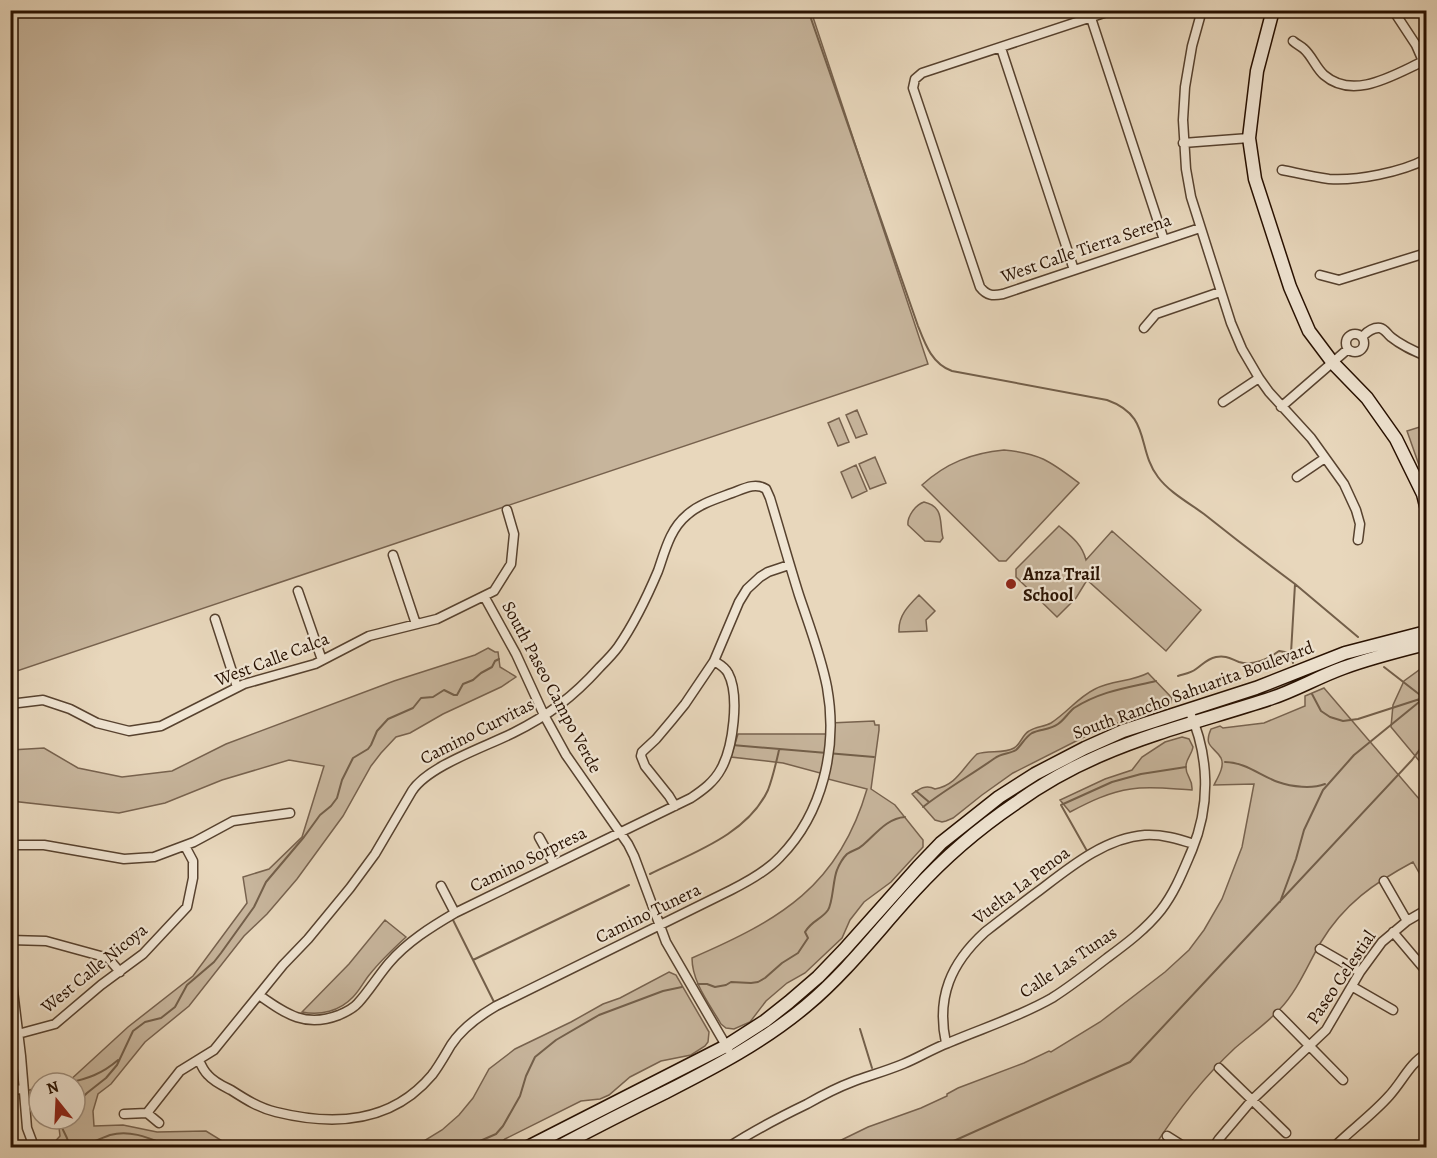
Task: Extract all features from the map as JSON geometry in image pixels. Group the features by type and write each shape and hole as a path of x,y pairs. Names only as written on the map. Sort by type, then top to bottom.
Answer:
{"street":[{"path":"1074,270 1001,48 1113,10"},
{"path":"1202,10 1192,46 1182,120 1186,169 1200,228 1235,332 1259,378 1281,407 1311,438 1344,484 1360,524 1358,540"},
{"path":"1274,10 1257,71 1249,138 1255,178 1290,288 1309,331 1333,363 1367,398 1396,439 1423,494 1426,506"},
{"path":"1293,41 1305,50 1319,77 1353,86 1372,84 1425,64 1416,45 1392,10"},
{"path":"1091,18 1164,240"},
{"name":"West Calle Tierra Serena","path":"1001,48 922,73 915,79 913,88 980,287 984,292 995,296 1003,294 1200,228"},
{"path":"1184,143 1249,138"},
{"path":"1282,170 1329,179 1358,178 1386,173 1426,159"},
{"path":"1320,275 1339,280 1426,253"},
{"path":"1144,328 1156,314 1220,292"},
{"path":"1363,336 1377,328 1383,329 1390,337 1426,356"},
{"path":"1348,349 1346,342 1349,336 1356,333 1363,336"},
{"path":"1348,349 1355,352 1362,350 1365,343 1363,336"},
{"path":"1281,407 1348,349"},
{"path":"1222,402 1259,378"},
{"path":"1297,477 1325,458"},
{"name":"Camino Tunera","path":"199,1059 209,1077 260,1108 298,1117 332,1120 369,1116 403,1101 426,1082 460,1034 487,1011 751,880 780,858 802,831 818,799 829,751 830,723 828,695 822,667 770,498 766,489 761,486"},
{"name":"Camino Curvitas","path":"147,1113 180,1071 214,1050 283,965 350,888 375,854 421,779 437,769 512,734 558,708 583,686 617,648 642,608 668,541 676,527 701,505 747,487 761,486"},
{"name":"West Calle Calca","path":"10,704 43,700 70,708 97,723 129,731 161,726 244,684 315,664 369,636 436,619 494,591 511,564 514,534 507,510"},
{"path":"393,555 416,624"},
{"path":"675,806 645,766 641,756 642,752 685,704 714,661 739,602 747,589 768,572 789,565"},
{"path":"298,591 322,660"},
{"name":"South Paseo Campo Verde","path":"484,596 516,654 544,716 566,755 634,856 666,942 733,1057"},
{"path":"215,619 237,687"},
{"name":"South Rancho Sahuarita Boulevard","path":"526,1148 726,1046 765,1021 818,977 941,843 999,797 1035,774 1085,747 1123,731 1278,681 1345,653 1426,632"},
{"name":"South Rancho Sahuarita Boulevard","path":"556,1148 733,1057 782,1025 847,968 915,889 968,838 1018,801 1066,772 1091,759 1143,739 1273,698 1341,668 1426,644"},
{"name":"Camino Sorpresa","path":"259,995 296,1018 325,1020 343,1013 356,1005 390,961 426,930 454,913 675,806 706,788 716,777 724,761 734,714 734,688 729,673 714,661"},
{"name":"Calle Las Tunas","path":"727,1148 827,1093 1017,1016 1051,998 1095,968 1151,922 1180,880 1203,814 1205,767 1201,742 1189,710"},
{"path":"10,845 44,845 124,859 154,856 185,846 233,821 290,813"},
{"name":"Vuelta La Penoa","path":"946,1043 941,1016 950,978 966,951 985,932 1071,867 1094,852 1114,843 1133,837 1156,835 1194,844"},
{"path":"539,837 554,864"},
{"name":"West Calle Nicoya","path":"18,1034 55,1024 100,985 143,954 187,907 193,878 193,861 185,846"},
{"path":"1384,882 1407,921"},
{"path":"441,886 454,913"},
{"name":"Paseo Celestial","path":"1213,1148 1251,1100 1326,1030 1360,972 1382,942 1407,921 1426,910"},
{"path":"1393,932 1426,972"},
{"path":"10,940 46,941 108,958 120,972"},
{"path":"1320,949 1360,972"},
{"path":"10,966 27,1128 33,1144"},
{"path":"1353,987 1393,1010"},
{"path":"1278,1014 1343,1080"},
{"path":"1333,1148 1373,1113 1411,1067 1426,1054"},
{"path":"1219,1068 1286,1133"},
{"path":"10,1090 23,1089"},
{"path":"124,1114 147,1113 159,1123"},
{"path":"1167,1136 1186,1148"}],"shaded area":[{"path":"10,11 811,11 928,364 11,673"},
{"path":"857,410 867,434 856,438 846,415"},
{"path":"839,418 849,442 838,446 828,423"},
{"path":"1426,425 1426,485 1407,431"},
{"path":"1004,450 1036,456 1061,469 1079,483 1006,561 999,561 922,485 940,471 960,460"},
{"path":"875,457 886,483 870,489 859,464"},
{"path":"856,465 867,491 852,498 841,472"},
{"path":"924,502 931,504 940,516 943,538 940,542 925,541 908,525 912,512"},
{"path":"1059,526 1079,545 1086,560 1112,531 1201,610 1166,651 1087,580 1076,598 1057,617 1016,577 1016,569"},
{"path":"919,595 935,611 926,620 927,631 899,632 902,616"},
{"path":"488,648 498,652 500,667 516,677 501,687 443,714 410,733 396,737 371,766 343,816 297,879 267,914 244,936 189,1006 145,1042 111,1084 98,1094 93,1111 94,1126 123,1125 157,1132 206,1131 232,1147 50,1147 60,1136 59,1131 87,1131 87,1071 80,1071 128,1027 193,976 247,903 243,877 269,869 302,837 324,766 289,760 222,780 165,803 119,813 11,801 11,750 44,748 78,768 122,777 172,771 226,744 394,681 475,655"},
{"path":"1426,665 1426,769 1391,727 1393,705 1404,681"},
{"path":"1148,673 1172,698 1168,706 1092,733 1013,773 953,818 942,822 935,820 912,794 923,788 935,789 949,784 977,754 1014,748 1027,733 1034,728 1051,723 1095,689"},
{"path":"1324,688 1426,807 1426,885 1413,862 1385,878 1350,906 1321,942 1286,1002 1212,1071 1154,1147 825,1148 868,1127 921,1108 947,1096 958,1088 1051,1052 1100,1022 1165,972 1189,950 1222,899 1242,847 1254,784 1214,785 1222,761 1210,746 1208,739 1211,729 1220,726 1223,728 1264,723 1305,706 1305,696"},
{"path":"874,721 875,725 879,725 879,730 871,789 895,805 923,840 923,847 891,882 864,902 850,920 842,938 805,973 787,983 766,1001 750,1022 734,1029 726,1028 721,1024 702,992 695,975 692,958 753,929 802,896 823,875 840,851 855,823 867,789 824,778 824,774 783,763 731,757 738,734 829,734 830,723"},
{"path":"1182,737 1189,739 1193,747 1186,766 1192,790 1146,788 1123,790 1099,798 1070,812 1060,800 1105,779 1132,770 1142,757 1165,742"},
{"path":"385,920 406,937 378,964 348,1002 329,1011 302,1012 349,964"},
{"path":"669,972 676,975 709,1032 705,1046 691,1055 661,1061 630,1077 609,1095 600,1099 581,1101 505,1139 495,1147 414,1147 442,1130 459,1115 473,1098 489,1069 515,1049"}],"waterway":[{"path":"808,10 918,326 934,358 939,364 952,371 1107,400 1131,415 1141,434 1151,466 1158,477 1173,492 1295,584 1291,653 1293,663"},
{"path":"1295,584 1358,637"},
{"path":"1178,676 1192,672 1216,657 1250,663 1265,659 1279,651 1291,653"},
{"path":"87,1093 106,1078 117,1065 133,1031 145,1022 161,1018 175,1007 187,985 214,962 254,907 266,882 320,815 337,798 342,780 353,758 368,749 377,731 388,719 413,708 421,698 433,697 444,690 457,695 463,684 492,667 499,659"},
{"path":"1280,902 1304,830 1323,790 1354,755 1424,698 1384,667"},
{"path":"923,807 997,756 1016,750 1032,733 1058,724 1074,708 1084,702 1114,691 1156,681"},
{"path":"1312,694 1321,711 1343,721 1358,719 1426,697"},
{"path":"938,1148 1130,1062 1412,760 1426,741"},
{"path":"732,745 874,757"},
{"path":"650,874 717,841 747,819 759,806 768,790 779,750"},
{"path":"1225,762 1239,764 1289,785 1308,787 1325,784"},
{"path":"1087,851 1061,805 1112,782 1141,774 1186,767"},
{"path":"916,791 929,802"},
{"path":"698,984 715,987 731,982 758,982 798,953 808,938 805,932 830,907 836,874 844,857 861,847 893,820 905,817"},
{"path":"473,960 629,885"},
{"path":"452,918 495,1004"},
{"path":"464,1148 496,1134 503,1126 520,1096 535,1057 556,1040 599,1015 663,991 682,987"},
{"path":"860,1029 872,1068"},
{"path":"87,1078 106,1069 118,1060"},
{"path":"64,1131 69,1148"},
{"path":"78,1148 110,1135 127,1133 143,1136 175,1148"}],"place":[{"name":"Anza Trail School","path":"1011,584"}]}
